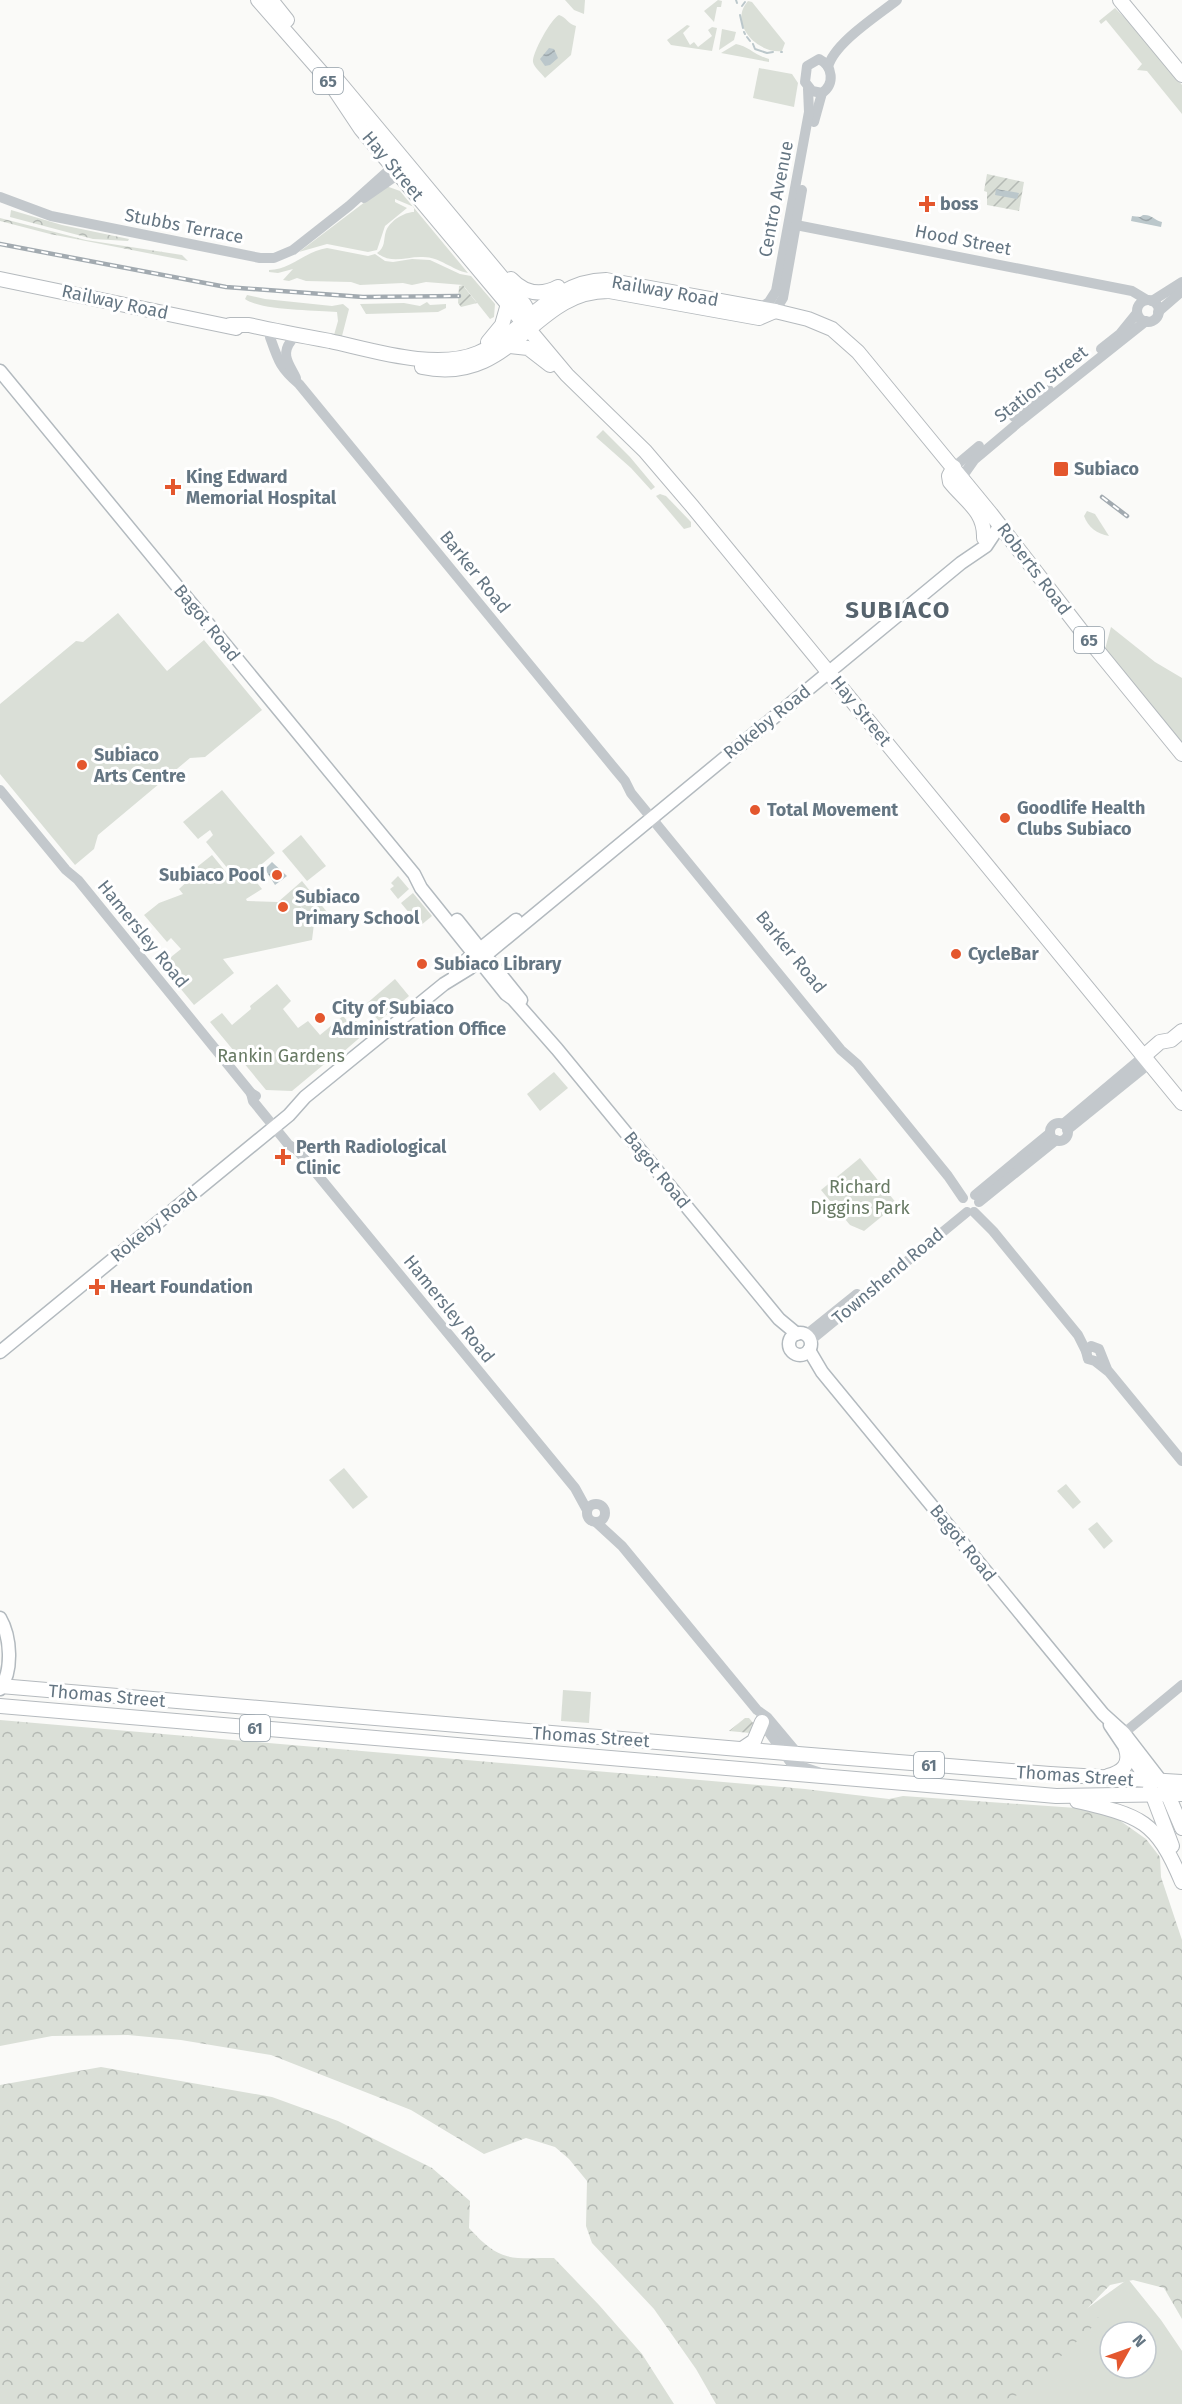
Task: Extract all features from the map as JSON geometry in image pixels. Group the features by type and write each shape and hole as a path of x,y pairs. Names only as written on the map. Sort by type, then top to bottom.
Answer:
{"main road":[{"name":"Hay Street","path":"258,0 329,81 361,129 401,165 493,266 528,322 567,375 645,451 1182,1102"},
{"name":"Hay Street","path":"271,0 508,304 528,322"},
{"path":"1120,0 1182,75"},
{"path":"493,266 503,271 522,289 531,292 544,293 570,282 585,281"},
{"name":"Railway Road","path":"0,279 230,325 249,325 381,352 436,360 464,358 490,348 528,322 555,296 585,281 606,280 629,283 776,311 822,324 845,339 958,472"},
{"path":"510,346 528,322 568,300 593,291 609,291 759,318 776,311"},
{"path":"464,358 474,348 488,341 498,332 506,319 508,304"},
{"name":"Railway Road","path":"230,325 246,332 429,369 456,370 487,360 510,346"},
{"path":"510,346 528,348 555,369 567,375"},
{"name":"Bagot Road","path":"0,371 414,874 421,888 479,955 506,994 557,1049 779,1319 802,1342 822,1372 1103,1714 1126,1749 1154,1780"},
{"path":"958,472 949,476 950,482 980,515 985,528 984,538"},
{"name":"Roberts Road","path":"958,472 1080,629 1182,753"},
{"name":"Rokeby Road","path":"0,1344 274,1122 297,1108 305,1097 452,977 470,968 479,955 826,669 963,552 1000,525"},
{"name":"Rokeby Road","path":"826,669 986,546 1000,525"},
{"path":"1147,1060 1167,1049 1171,1040 1182,1031"},
{"name":"Rokeby Road","path":"0,1352 274,1122"},
{"path":"0,1618 6,1631 8,1652 7,1680 0,1686 7,1707"},
{"name":"Thomas Street","path":"0,1686 493,1730 1103,1778 1182,1782"},
{"name":"Thomas Street","path":"7,1707 1056,1796 1175,1794"},
{"name":"Bagot Road","path":"1103,1714 1124,1733 1154,1780 1154,1795 1182,1876"},
{"path":"742,1749 754,1741 759,1716"},
{"path":"1103,1778 1119,1773 1123,1769 1128,1762 1126,1749"},
{"path":"1154,1780 1175,1794 1181,1820"},
{"path":"1056,1796 1110,1809 1150,1827 1164,1843 1182,1882"}],"street":[{"path":"887,0 823,53 819,59 810,63 806,70 805,81 808,89 822,93 831,82 828,67 830,59 842,45 897,0"},
{"path":"819,59 828,67"},
{"name":"Centro Avenue","path":"760,308 769,302 776,291 809,112 808,89"},
{"name":"Centro Avenue","path":"776,311 783,298 815,113 822,93"},
{"name":"Stubbs Terrace","path":"0,197 51,216 260,258 274,258 293,250 401,165"},
{"name":"Hood Street","path":"796,225 1132,291 1150,300"},
{"path":"1137,310 1141,302 1150,300 1182,282"},
{"path":"1123,290 1146,321 1154,320 1158,312 1182,291"},
{"path":"783,298 790,314"},
{"path":"1150,300 1157,305 1158,312"},
{"name":"Station Street","path":"958,472 1120,334 1137,310"},
{"name":"Station Street","path":"958,472 1146,321"},
{"name":"Barker Road","path":"270,337 279,363 299,384 625,782 631,793 651,813 846,1045 857,1064 1090,1348 1088,1359 1098,1358 1182,1461"},
{"name":"Barker Road","path":"291,341 286,348 285,356 299,384"},
{"name":"Hamersley Road","path":"0,780 69,863 78,880"},
{"name":"Hamersley Road","path":"0,790 66,870 78,880 251,1093 253,1101 293,1140 298,1150 592,1507"},
{"name":"Townshend Road","path":"802,1342 1053,1137 1051,1128 1055,1124 1065,1127 1147,1060"},
{"path":"592,1507 605,1509 601,1520 589,1520 592,1507"},
{"path":"601,1520 791,1754 791,1763 832,1777"},
{"path":"1124,1733 1182,1685"}],"green space":[{"path":"565,0 585,0 584,14 574,10"},
{"path":"718,0 722,1 721,7 717,7 714,22 704,11"},
{"path":"748,1 752,2 785,43 782,51 763,48 748,35 741,19"},
{"path":"1115,8 1182,85 1182,114 1147,71 1137,70 1142,64 1106,20 1101,24 1099,21"},
{"path":"559,15 576,26 571,55 545,78 533,62 547,29"},
{"path":"687,25 690,26 683,33 690,45 694,42 698,47 712,36 708,30 712,27 717,28 712,51 671,45 667,40"},
{"path":"722,29 736,32 734,40 719,50"},
{"path":"736,44 769,59 769,62 721,53"},
{"path":"759,68 792,74 798,83 794,107 753,98"},
{"path":"987,174 1024,182 1019,211 987,205 987,192 984,191"},
{"path":"386,186 400,191 413,207 395,199 395,202 407,208 385,226 377,250 368,252 327,244 299,252"},
{"path":"414,208 468,273 429,258 388,259 377,253 383,246 386,231 391,224 402,215 414,212"},
{"path":"11,210 62,225 129,239 128,241 93,239 10,217"},
{"path":"0,218 86,240 182,255 188,261 50,234 0,221"},
{"path":"327,248 368,256 375,254 385,261 393,262 412,259 430,260 460,274 471,276 495,304 494,317 490,319 463,285 426,282 412,285 403,283 360,285 351,282 306,281 297,278 289,281 283,280 293,269 278,273 269,272 269,270 284,267"},
{"path":"463,285 477,303 461,307 458,303 459,286"},
{"path":"247,295 332,306 343,304 349,309 342,336 334,335 338,321 337,312 263,306 245,299"},
{"path":"427,302 430,305 446,304 446,308 438,312 366,314 360,304 404,303 420,306"},
{"path":"603,430 655,487 651,490 631,468 596,437"},
{"path":"660,494 666,496 691,522 691,527 684,529 656,496"},
{"path":"1087,511 1095,514 1109,536 1091,527 1084,516"},
{"path":"118,613 167,671 204,640 262,710 205,757 190,758 98,835 94,849 75,865 0,774 0,704 76,641 83,642"},
{"path":"1111,627 1155,662 1182,678 1182,747 1104,653"},
{"path":"222,790 275,853 250,874 262,889 246,899 247,901 278,902 302,881 327,912 314,922 295,899 314,924 312,940 223,959 234,973 194,1005 161,965 181,949 171,938 167,942 144,915 159,903 183,894 179,889 192,877 196,881 203,875 197,867 212,855 230,877 233,875 206,842 213,835 210,830 198,839 183,822"},
{"path":"301,835 326,866 307,881 282,851"},
{"path":"398,876 409,889 398,899 390,889 394,886 391,883"},
{"path":"413,893 432,916 420,926 401,903"},
{"path":"395,979 409,996 379,1021 365,1005"},
{"name":"Rankin Gardens","path":"277,984 291,1001 283,1009 298,1028 308,1021 320,1035 343,1016 350,1024 356,1021 365,1031 342,1053 340,1051 292,1091 266,1090 210,1022 222,1013 232,1025 251,1009 250,1006"},
{"path":"554,1072 568,1088 540,1111 527,1094"},
{"name":"Richard Diggins Park","path":"860,1158 897,1204 864,1231 850,1225 821,1190"},
{"path":"344,1468 368,1497 353,1509 329,1480"},
{"path":"1066,1484 1081,1502 1073,1509 1057,1491"},
{"path":"1097,1522 1113,1541 1104,1549 1088,1529"},
{"path":"563,1690 591,1692 589,1723 561,1721"},
{"path":"745,1718 749,1718 754,1724 750,1733 729,1731"},
{"path":"0,1720 805,1789 889,1799 903,1796 1105,1810 1146,1839 1160,1857 1161,1877 1182,1940 1182,2319 1164,2288 1133,2280 1110,2285 1080,2316 1102,2318 1057,2360 1054,2373 1043,2371 1031,2379 1040,2394 1018,2395 999,2404 716,2404 696,2369 654,2309 592,2243 586,2226 587,2181 569,2159 555,2147 526,2138 484,2154 411,2110 271,2055 181,2040 128,2035 52,2036 0,2046"},
{"path":"101,2067 272,2097 338,2121 432,2168 470,2201 469,2228 498,2253 516,2258 554,2258 642,2354 674,2404 0,2404 0,2085"},
{"path":"1128,2279 1161,2320 1182,2351 1182,2404 995,2404 1068,2322"}],"water":[{"path":"549,48 554,49 558,58 545,66 540,59"},
{"path":"996,189 1019,193 1017,199 995,195"},
{"path":"1143,215 1162,222 1161,227 1131,221 1132,216"},
{"name":"Subiaco Pool","path":"272,862 287,876 275,885 265,869"}],"waterway":[{"path":"742,6 745,2"},
{"path":"740,15 743,28"},
{"path":"747,37 750,41"},
{"path":"753,44 755,49 767,53 773,52"}],"railway":[{"path":"0,244 226,287 363,297 459,296"},
{"path":"1102,497 1127,516"}],"place":[{"name":"boss","path":"927,204"},
{"name":"Subiaco","path":"1061,469"},
{"name":"King Edward Memorial Hospital","path":"173,487"},
{"name":"Subiaco Arts Centre","path":"82,765"},
{"name":"Total Movement","path":"755,810"},
{"name":"Goodlife Health Clubs Subiaco","path":"1005,818"},
{"name":"Subiaco Pool","path":"277,875"},
{"name":"Subiaco Primary School","path":"283,907"},
{"name":"CycleBar","path":"956,954"},
{"name":"Subiaco Library","path":"422,964"},
{"name":"City of Subiaco Administration Office","path":"320,1018"},
{"name":"Perth Radiological Clinic","path":"283,1157"},
{"name":"Heart Foundation","path":"97,1287"}],"district":[{"name":"SUBIACO","path":"898,610"}]}
